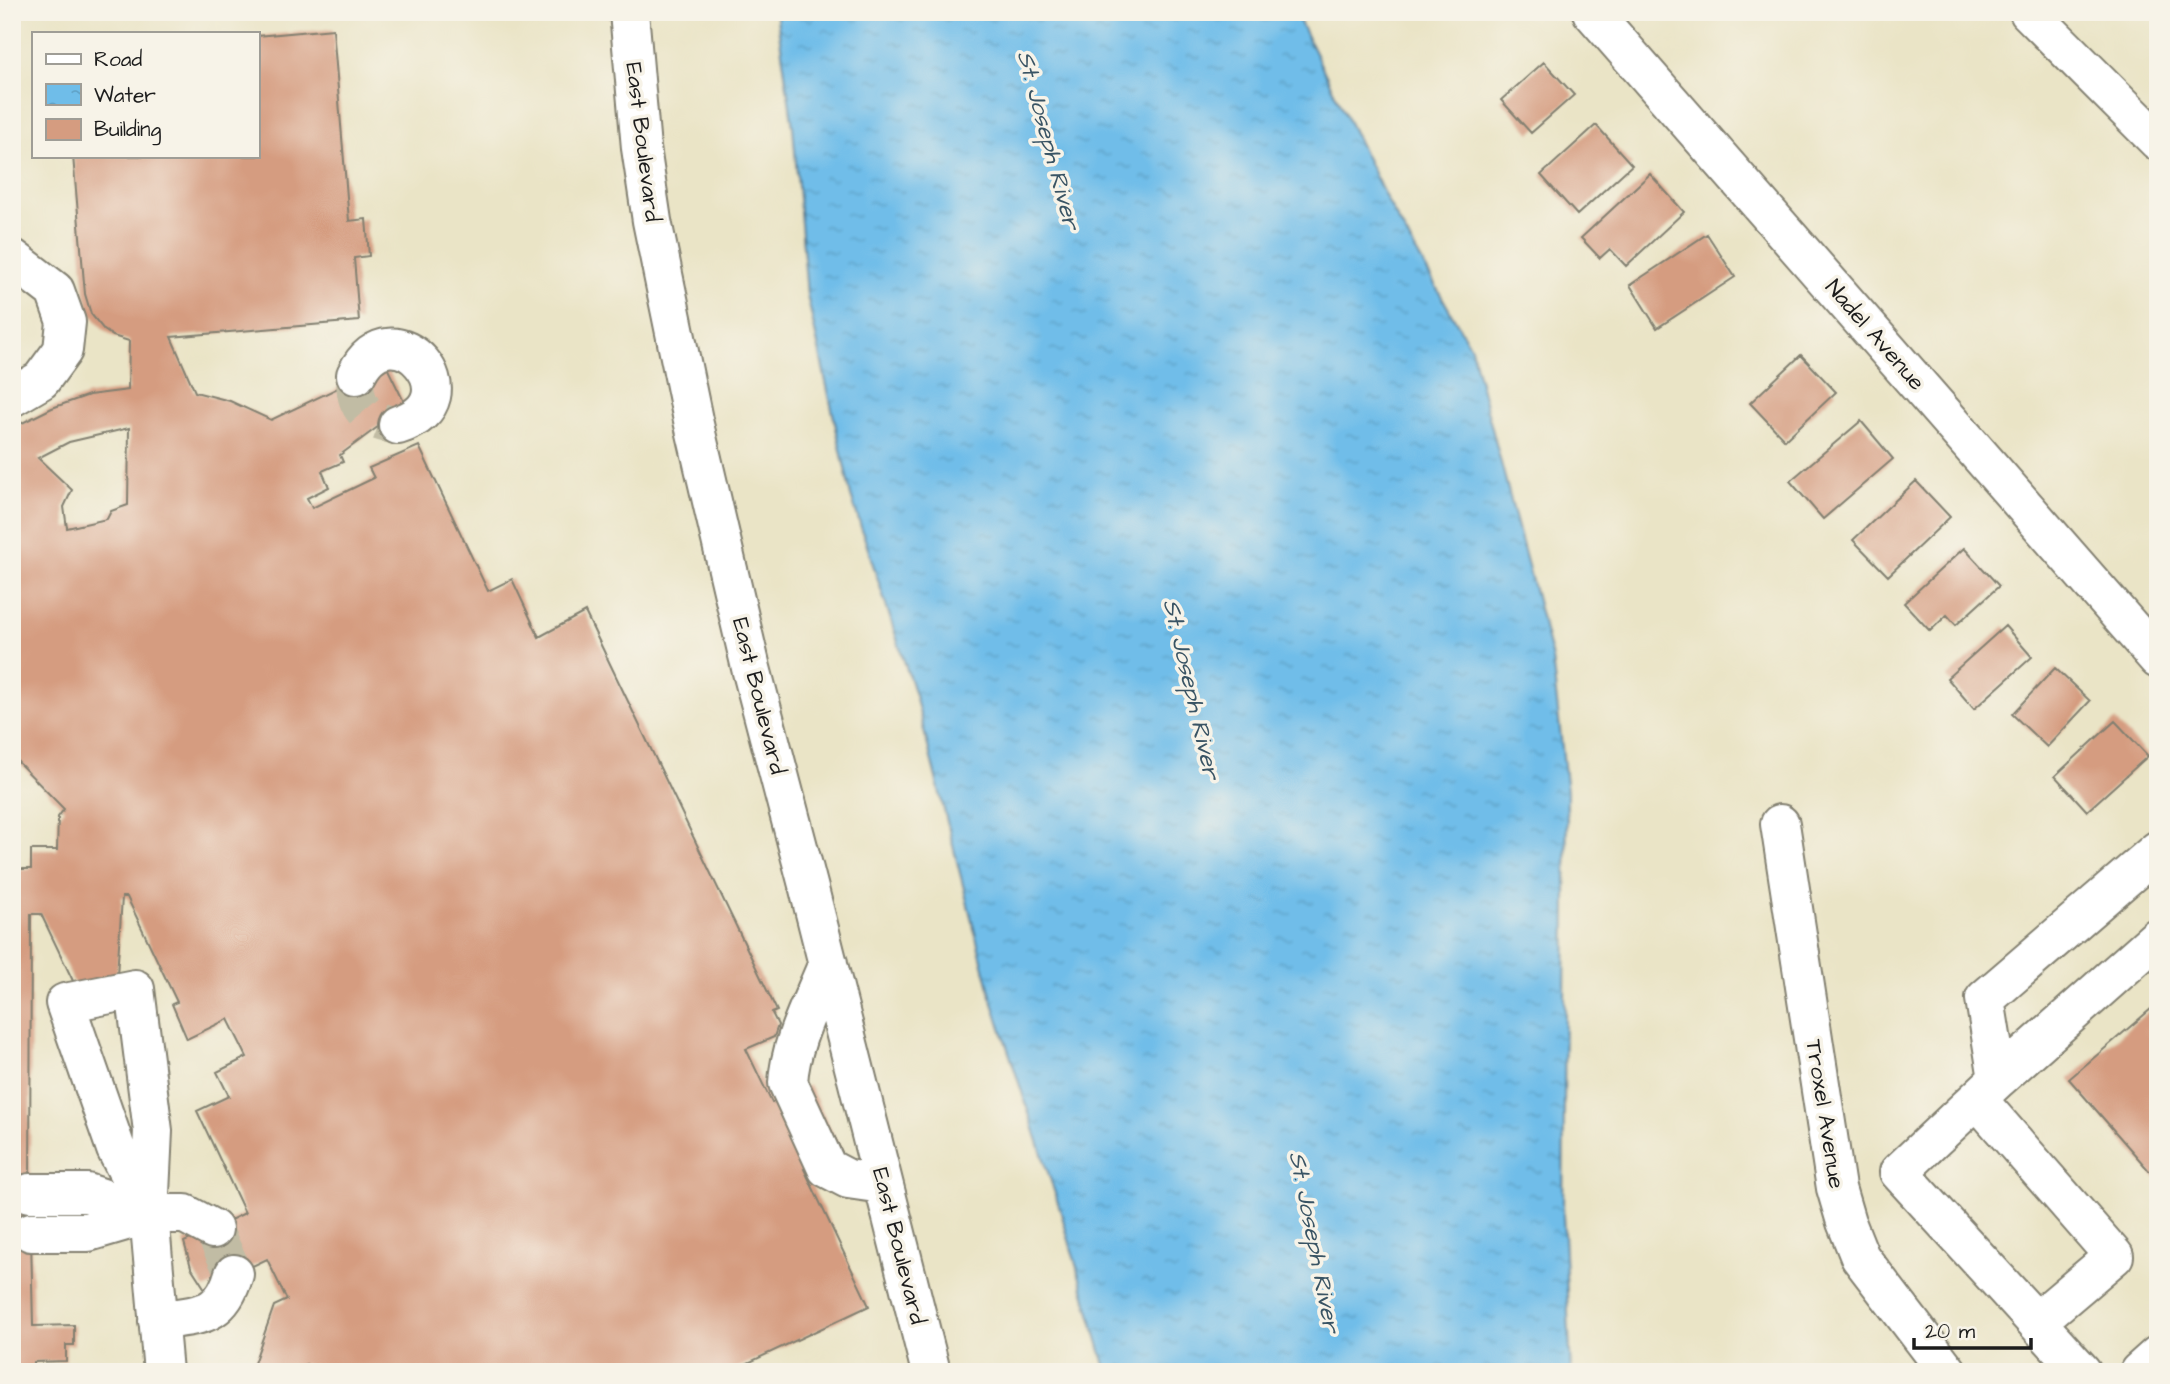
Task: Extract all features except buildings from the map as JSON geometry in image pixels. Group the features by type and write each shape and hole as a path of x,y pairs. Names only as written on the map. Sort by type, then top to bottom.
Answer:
{"street":[{"name":"East Boulevard","path":"629,12 641,148 650,208 693,420 751,668 931,1372"},
{"name":"Nadel Avenue","path":"1592,12 2150,634"},
{"path":"2029,12 2158,141"},
{"path":"12,258 55,291 66,322 62,350 41,380 12,397"},
{"path":"356,374 370,355 394,348 406,350 426,365 432,389 429,402 422,414 398,425"},
{"name":"Troxel Avenue","path":"1780,824 1836,1188 1846,1222 1860,1257 1948,1372"},
{"path":"2036,1322 2114,1256 1987,1089 1985,999 2158,850"},
{"path":"2082,1372 1899,1172 1987,1089 2158,937"},
{"path":"828,963 797,1041 788,1083 827,1168 848,1179 883,1184"},
{"path":"149,1214 116,1149 65,1003 135,989 153,1131 149,1214 163,1372"},
{"path":"30,1193 88,1193 149,1214"},
{"path":"31,1233 88,1232 149,1214 185,1214 213,1228"},
{"path":"158,1321 211,1311 228,1294 234,1274"},
{"path":"2138,1372 2158,1355"}],"water":[{"name":"St. Joseph River","path":"776,12 1295,12 1389,204 1471,348 1552,658 1567,792 1563,1214 1571,1372 1107,1372 1060,1209 992,1000 915,695 851,496 807,295 793,127"}],"tunnel":[{"path":"356,375 355,386 364,411 378,421 398,425"},
{"path":"213,1229 234,1274"}]}
